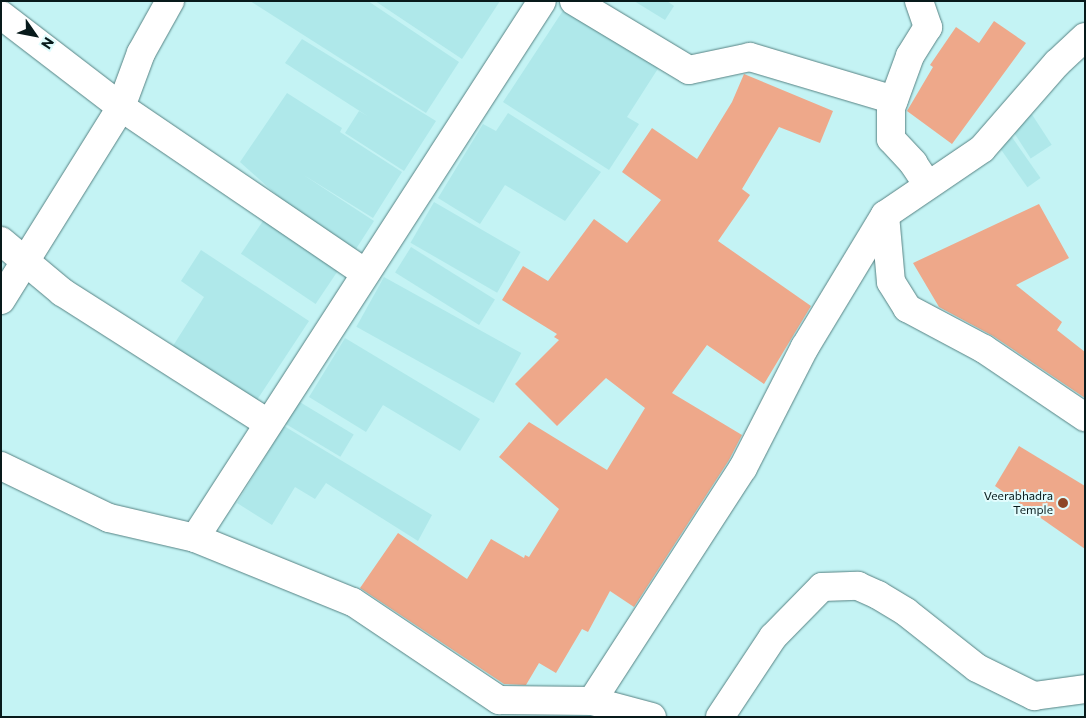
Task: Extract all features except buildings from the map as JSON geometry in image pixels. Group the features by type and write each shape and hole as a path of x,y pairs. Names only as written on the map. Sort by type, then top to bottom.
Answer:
{"street":[{"path":"1,300 122,107 141,53 170,1"},
{"path":"195,538 364,272 542,1"},
{"path":"574,1 689,70 750,57 894,100"},
{"path":"918,1 928,27 910,56 894,100 891,139 913,163 927,184"},
{"path":"1,15 122,107 364,272"},
{"path":"592,701 743,468 805,347 885,214 927,184 982,149 1085,37"},
{"path":"885,214 891,282 907,308 984,349 1085,417"},
{"path":"1,241 62,292 268,422"},
{"path":"1,466 108,518 195,538 353,602 493,708 592,701 652,717"},
{"path":"720,717 774,637 822,586 858,586 878,595 906,612 977,668 1034,696 1085,689"}],"shaded area":[{"path":"250,1 368,1 459,62 426,113"},
{"path":"375,1 500,1 462,59"},
{"path":"634,1 667,1 674,6 665,20"},
{"path":"564,9 659,67 627,117 639,124 609,170 503,102"},
{"path":"302,39 436,121 404,171 345,133 359,111 369,117 285,63"},
{"path":"287,93 342,128 340,132 402,172 373,218 302,174 374,221 354,252 310,225 240,162"},
{"path":"508,113 601,172 565,221 505,185 480,224 438,198 483,124 496,131"},
{"path":"1031,113 1052,145 1031,158 1010,127"},
{"path":"1009,133 1041,178 1027,187 996,142"},
{"path":"434,202 521,252 497,293 410,243"},
{"path":"265,218 340,268 316,304 241,254"},
{"path":"411,247 495,299 479,325 395,272"},
{"path":"201,250 309,321 255,403 171,349 204,297 181,281"},
{"path":"384,277 521,353 494,403 356,327"},
{"path":"345,338 480,419 460,451 383,405 366,432 309,397"},
{"path":"298,401 354,434 340,457 285,423"},
{"path":"284,426 432,515 418,541 326,483 315,499 295,487 272,525 237,503"}],"place":[{"name":"Veerabhadra Temple","path":"1063,503"}]}
